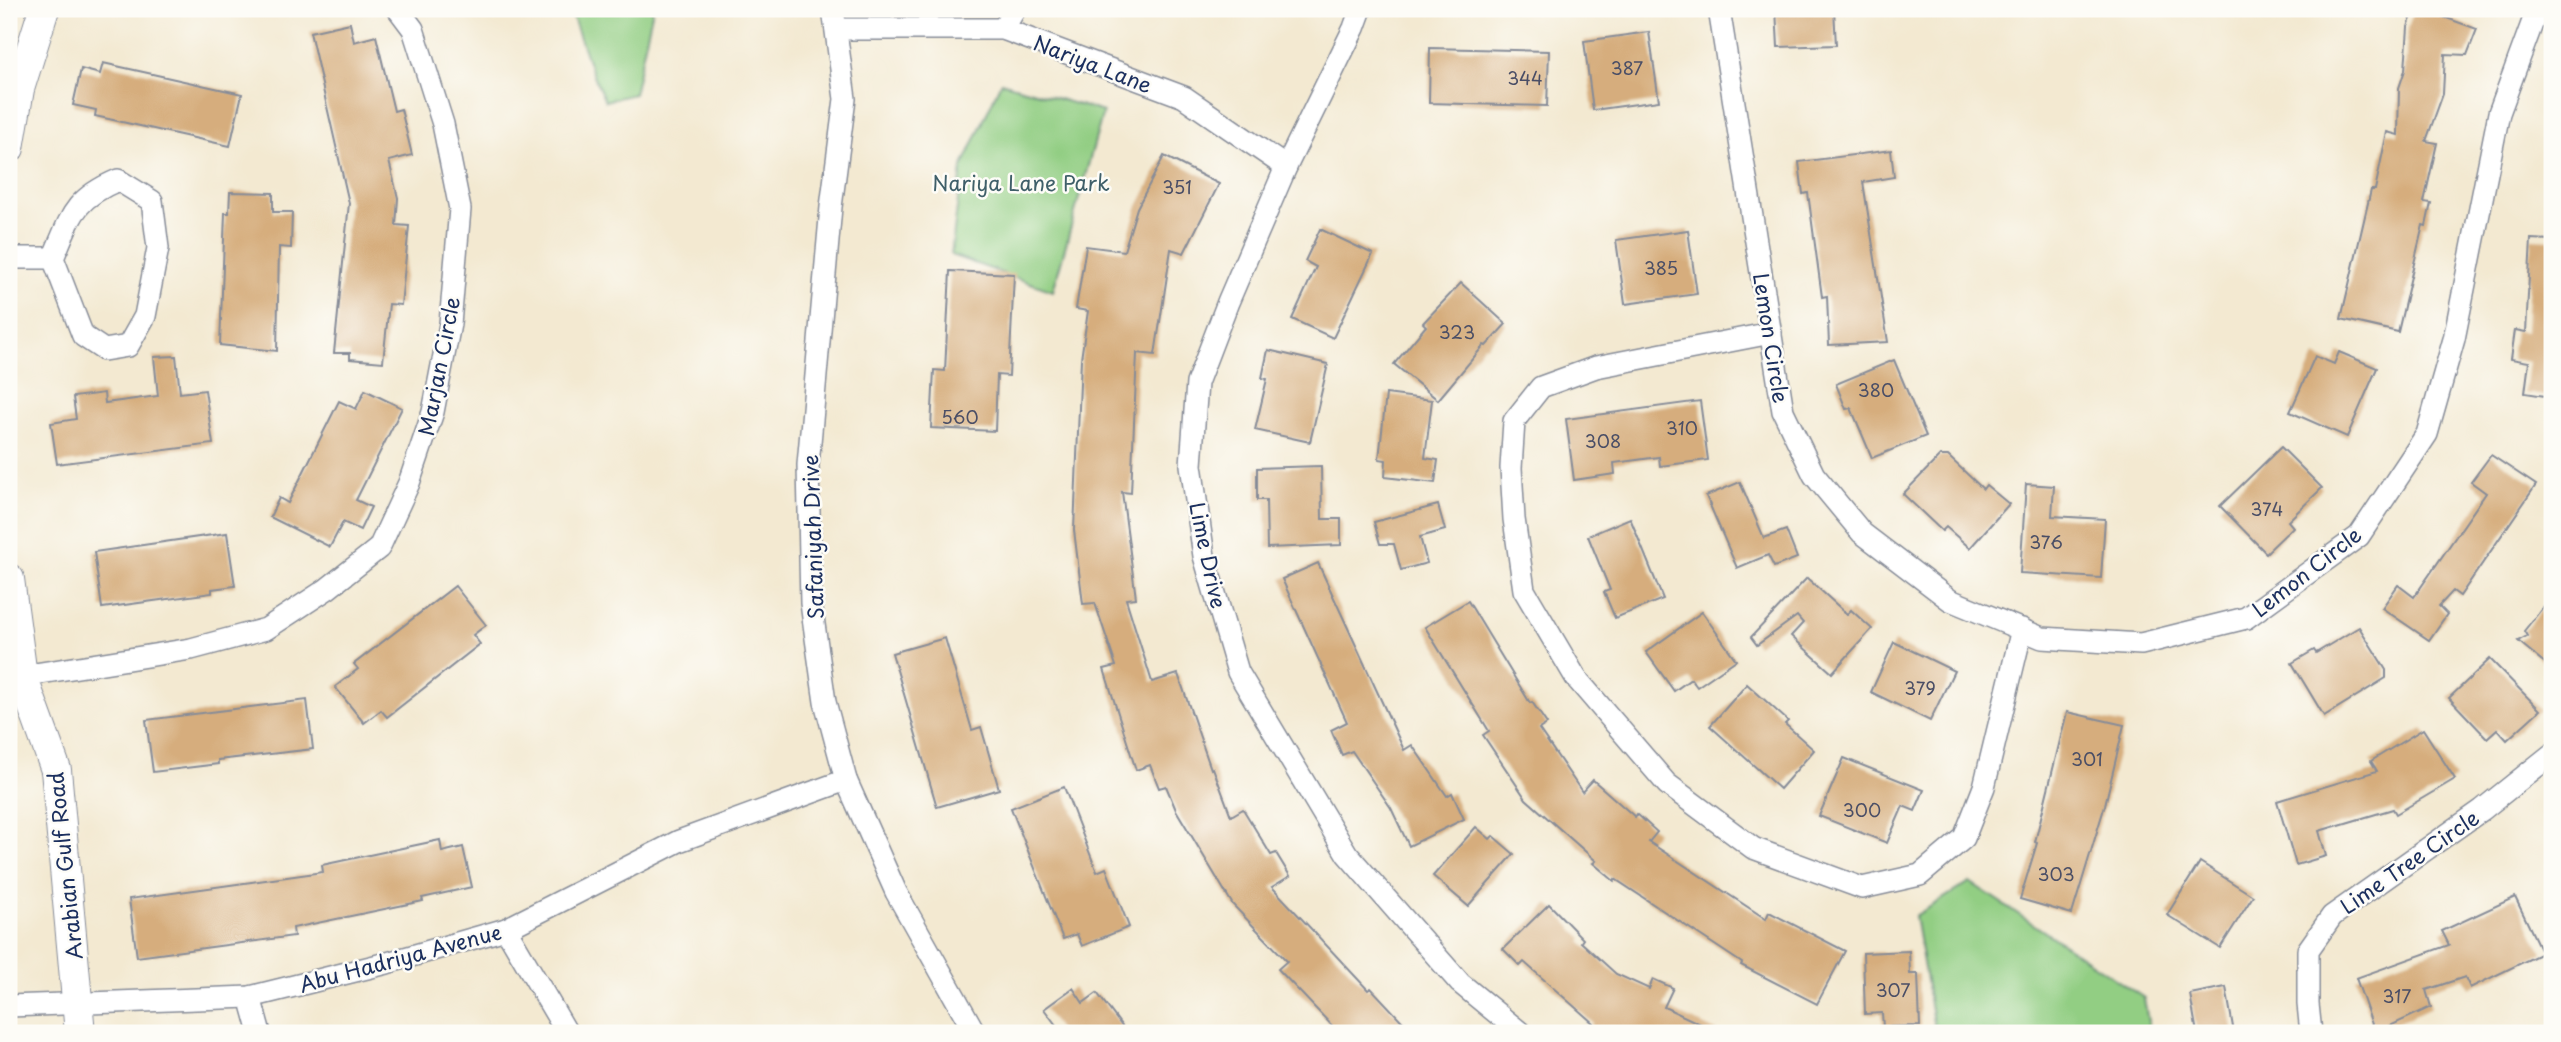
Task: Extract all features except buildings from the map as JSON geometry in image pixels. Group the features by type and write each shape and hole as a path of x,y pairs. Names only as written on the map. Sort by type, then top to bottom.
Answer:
{"main road":[{"path":"9,148 14,88 44,9"},
{"name":"Arabian Gulf Road","path":"9,579 22,676 56,770 80,1033"}],"street":[{"name":"Marjan Circle","path":"22,676 191,649 266,629 327,589 379,548 409,483 433,412 450,324 460,209 440,113 413,29 397,9"},
{"path":"1003,29 1015,9"},
{"name":"Lime Drive","path":"1361,9 1286,167 1228,302 1197,383 1191,465 1204,556 1238,672 1348,855 1460,984 1521,1033"},
{"name":"Lemon Circle","path":"1719,9 1783,411 1814,475 1862,533 1950,600 2042,638 2141,645 2246,618 2359,536 2427,434 2454,339 2499,113 2533,21 2541,9"},
{"name":"Nariya Lane","path":"835,19 1003,29 1184,97 1286,167"},
{"name":"Safaniyah Drive","path":"835,19 845,99 831,207 808,465 811,604 825,702 846,780 896,892 970,1032"},
{"path":"118,180 152,201 158,248 145,316 128,346 104,350 83,336 53,258 73,211 94,191 118,180"},
{"path":"9,258 53,258"},
{"path":"1771,333 1596,367 1541,387 1514,421 1514,519 1524,590 1576,678 1667,784 1753,848 1862,888 1920,875 1964,838 1984,787 2022,629"},
{"path":"2017,653 2042,638"},
{"name":"Lime Tree Circle","path":"2311,1033 2308,950 2332,916 2482,810 2552,754"},
{"name":"Abu Hadriya Avenue","path":"9,1006 250,997 387,963 506,929 680,841 846,780"},
{"path":"506,929 567,1033"},
{"path":"250,997 260,1033"}],"green space":[{"path":"570,9 653,9 634,94 605,101 592,73"},
{"name":"Nariya Lane Park","path":"1001,82 1103,112 1053,291 951,255 962,168"},
{"path":"1970,882 2144,998 2150,1033 1935,1033 1915,916"}]}
